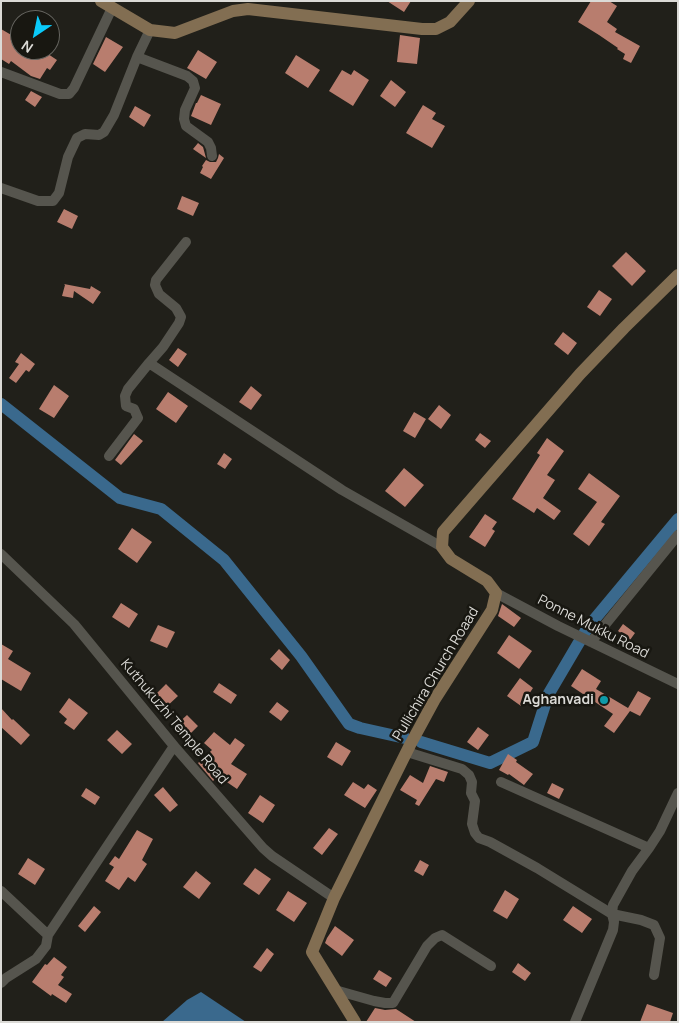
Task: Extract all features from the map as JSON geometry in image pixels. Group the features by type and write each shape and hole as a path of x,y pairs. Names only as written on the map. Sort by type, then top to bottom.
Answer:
{"main road":[{"path":"106,4 150,30 175,33 233,11 248,9 436,29 450,22 464,2"},
{"path":"496,594 486,581 451,559 442,547 443,532 580,374 678,275"},
{"name":"Pullichira Church Roaad","path":"355,1022 312,952 334,898 407,752 435,700 492,610 496,594"}],"street":[{"path":"1,72 60,94 69,94 74,88 106,4"},
{"path":"1,188 38,201 53,201 59,193 68,157 77,138 85,134 100,135 104,132 114,115 150,30"},
{"path":"137,57 187,76 193,81 195,88 185,110 184,119 186,126 208,142 212,156"},
{"path":"109,456 138,418 134,409 126,406 125,396 128,389 163,347 179,323 181,317 176,308 159,294 155,285 156,280 186,242"},
{"path":"149,363 342,490 442,547"},
{"path":"592,642 678,535"},
{"name":"Kuthukuzhi Temple Road","path":"1,554 74,624 174,746 263,848 334,898"},
{"name":"Ponne Mukku Road","path":"496,594 678,684"},
{"path":"3,978 36,959 46,946 48,935 174,746"},
{"path":"407,752 462,769 469,775 475,801 472,824 479,838 490,842 536,868 612,914 641,920 654,925 660,938 654,975"},
{"path":"500,782 649,848"},
{"path":"575,1022 613,930 612,914 614,905 632,871 660,831 678,793"},
{"path":"1,891 48,935"},
{"path":"335,990 374,1001 393,1003 428,946 442,935 491,966"}],"water":[{"path":"201,992 246,1022 162,1022 187,1000"}],"building":[{"path":"387,1 411,1 404,12"},
{"path":"591,1 609,1 617,6 607,22 617,29 615,32 640,46 631,63 623,59 625,54 618,48 578,22"},
{"path":"1,29 10,34 10,60 57,60 50,70 47,68 40,79 31,76 11,61 9,64 1,59"},
{"path":"400,35 420,38 417,64 397,62"},
{"path":"106,37 123,47 105,72 93,64"},
{"path":"198,50 217,62 206,79 187,68"},
{"path":"296,55 320,70 308,88 285,73"},
{"path":"342,70 351,75 354,70 369,80 353,106 329,91"},
{"path":"391,80 406,92 395,107 380,96"},
{"path":"31,91 42,97 35,107 25,100"},
{"path":"201,95 221,104 211,125 191,116"},
{"path":"423,105 436,113 432,119 445,126 432,148 406,133"},
{"path":"135,106 151,115 144,127 129,117"},
{"path":"198,143 203,147 206,158 193,149"},
{"path":"219,154 224,158 211,179 200,173 206,160 216,162"},
{"path":"182,196 199,203 193,216 177,209"},
{"path":"64,209 78,216 72,229 57,222"},
{"path":"626,252 646,271 632,286 612,266"},
{"path":"64,284 90,289 91,286 101,292 93,304 74,291 73,298 62,296"},
{"path":"599,290 612,299 600,316 587,307"},
{"path":"563,332 577,343 568,355 554,344"},
{"path":"178,348 187,354 178,367 169,360"},
{"path":"21,353 35,364 29,372 26,370 16,383 9,378 19,364 15,362"},
{"path":"54,385 69,396 54,418 39,409"},
{"path":"251,386 262,395 251,410 239,402"},
{"path":"168,392 188,406 176,423 156,409"},
{"path":"439,405 451,415 441,429 428,419"},
{"path":"414,412 426,419 415,438 403,431"},
{"path":"480,433 491,441 485,448 475,440"},
{"path":"134,434 143,441 121,465 115,460"},
{"path":"547,438 564,451 547,475 555,480 543,498 561,511 554,520 537,508 534,513 512,499 540,455 537,453"},
{"path":"224,453 232,459 225,469 217,464"},
{"path":"404,468 424,485 405,507 385,491"},
{"path":"589,473 620,496 601,522 605,524 589,546 573,534 597,502 578,489"},
{"path":"485,514 497,522 492,529 495,531 485,547 469,537"},
{"path":"132,528 152,542 137,563 118,549"},
{"path":"121,603 138,614 129,628 112,617"},
{"path":"502,604 521,618 514,627 498,616"},
{"path":"623,624 635,633 630,640 618,631"},
{"path":"158,625 175,632 167,648 150,641"},
{"path":"509,635 532,651 519,669 497,653"},
{"path":"1,644 13,651 8,659 31,673 21,691 1,679"},
{"path":"279,649 290,660 282,670 270,659"},
{"path":"582,669 601,681 596,689 628,708 638,691 651,698 640,716 630,711 614,733 604,726 613,714 571,686"},
{"path":"520,678 533,688 521,706 507,696"},
{"path":"219,683 237,695 231,704 213,692"},
{"path":"166,684 178,696 164,709 152,698"},
{"path":"69,698 88,713 74,730 64,723 67,719 59,712"},
{"path":"277,702 289,711 281,721 269,712"},
{"path":"1,708 30,735 21,745 1,727"},
{"path":"187,715 198,726 186,738 175,726"},
{"path":"478,727 489,735 478,750 467,742"},
{"path":"117,730 132,744 122,754 107,740"},
{"path":"214,732 230,745 235,738 245,745 231,764 247,774 237,789 218,776 213,781 198,763 212,750 204,743"},
{"path":"336,742 351,751 342,766 327,757"},
{"path":"508,754 533,774 524,785 509,774 499,770"},
{"path":"430,766 448,772 444,782 436,779 419,806 415,804 417,800 400,790 410,775 423,783"},
{"path":"353,782 364,789 368,784 377,790 365,808 344,795"},
{"path":"552,783 564,789 559,799 547,793"},
{"path":"163,787 178,805 170,812 154,795"},
{"path":"86,788 100,797 95,805 81,796"},
{"path":"260,795 275,805 263,823 248,813"},
{"path":"329,828 338,834 322,855 313,848"},
{"path":"137,830 153,839 142,860 147,864 135,882 128,877 119,890 105,881 114,867 109,864 115,856 119,859"},
{"path":"28,858 45,869 35,885 18,874"},
{"path":"420,860 429,865 423,876 414,871"},
{"path":"255,868 271,879 259,895 243,884"},
{"path":"196,871 211,883 199,899 183,887"},
{"path":"505,890 519,899 507,919 493,911"},
{"path":"288,891 307,903 294,922 276,910"},
{"path":"94,906 101,912 85,932 78,926"},
{"path":"573,906 592,919 582,933 563,920"},
{"path":"335,926 354,940 342,956 325,943"},
{"path":"267,948 274,954 261,972 253,967"},
{"path":"54,957 67,967 61,975 64,977 58,985 72,994 66,1003 52,994 51,996 32,982 45,964 47,965"},
{"path":"518,963 531,973 525,981 512,972"},
{"path":"379,970 392,978 386,987 373,979"},
{"path":"647,1004 673,1013 670,1022 640,1022"},
{"path":"375,1008 385,1010 396,1009 416,1022 366,1022"}],"waterway":[{"path":"1,404 120,498 161,509 224,560 301,656 349,724 405,738"},
{"path":"421,742 490,763 533,742 548,695 588,627 678,519"}],"place":[{"name":"Aghanvadi","path":"604,700"}]}
